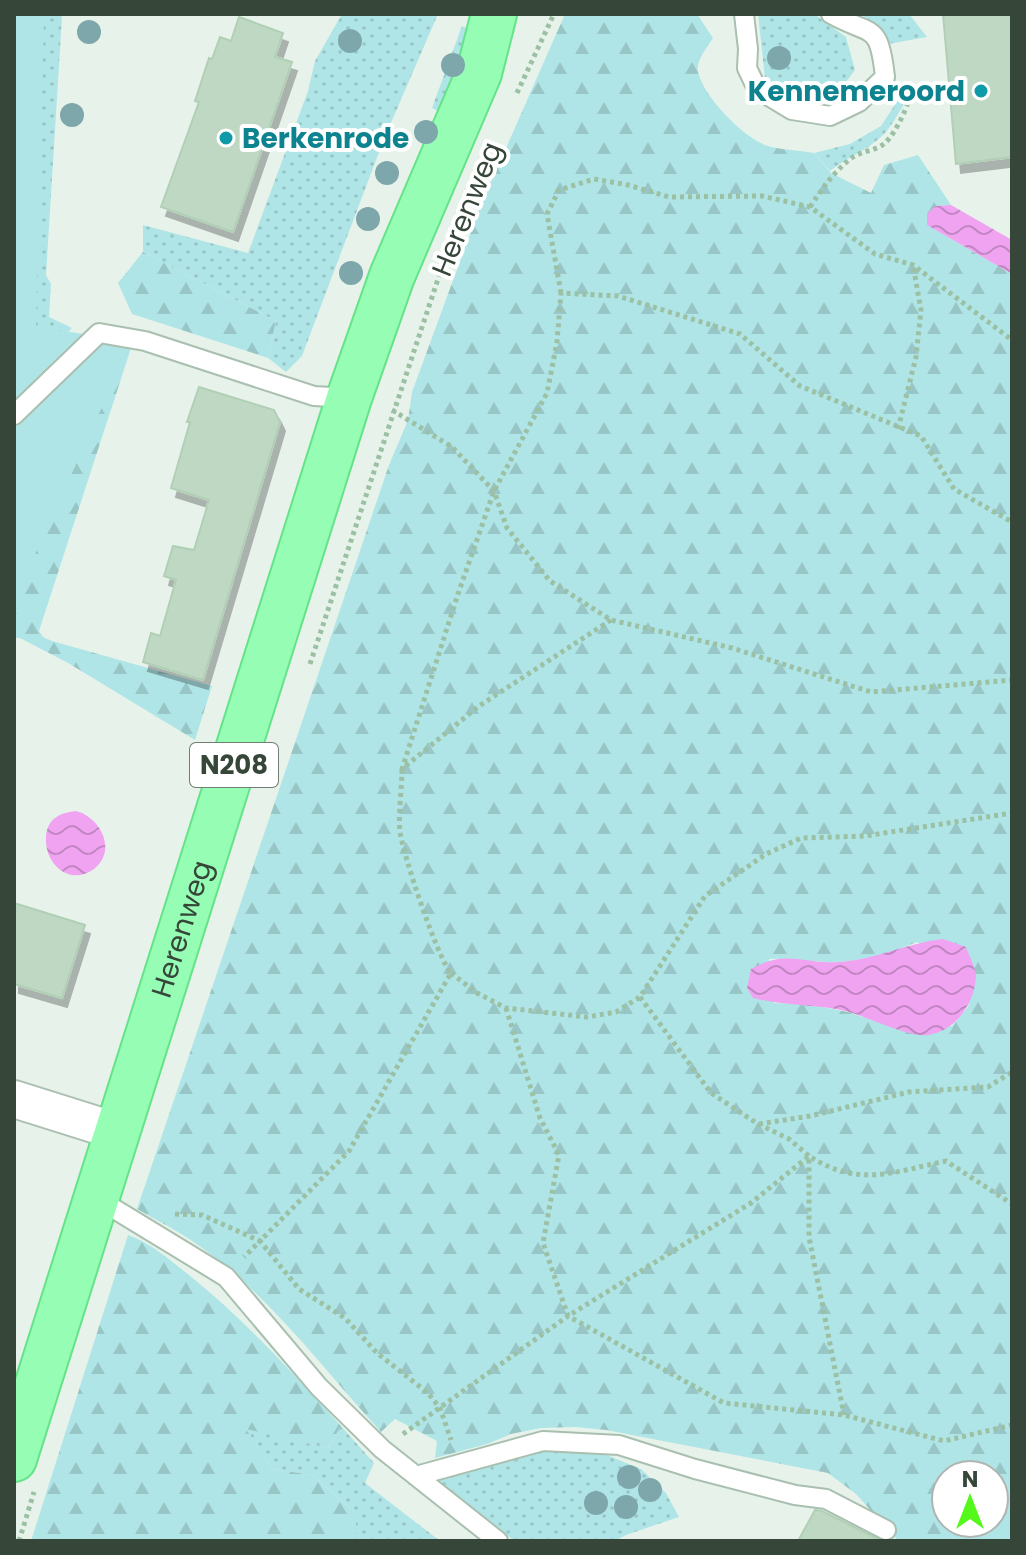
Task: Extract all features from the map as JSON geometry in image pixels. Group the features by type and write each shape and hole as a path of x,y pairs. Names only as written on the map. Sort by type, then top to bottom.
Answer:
{"main road":[{"name":"Herenweg","path":"14,1459 349,398 392,276 479,73 494,14"},
{"name":"Herenweg","path":"479,73 520,14"}],"street":[{"path":"14,1099 119,1132"}],"lane":[{"path":"744,14 747,68 757,89 792,110 830,116 859,102 885,77 882,48 870,30 831,14"},
{"path":"14,415 99,333 145,341 314,396 349,398"},
{"path":"98,1199 226,1277 319,1387 382,1449 498,1541"},
{"path":"416,1476 543,1441 619,1445 695,1469 795,1495 826,1499 886,1530"}],"path":[{"path":"515,97 554,14"},
{"path":"810,207 829,178 854,156 885,143 906,109 912,95 910,79 885,77"},
{"path":"1012,340 913,265 875,254 810,207 762,196 669,197 594,179 559,190 547,214 561,293 557,342 547,393 494,491 458,594 402,769 400,832 427,918 445,966 451,973 477,993 506,1008 587,1017 616,1012 640,997 705,896 766,854 801,838 865,836 1012,813"},
{"name":"Herenweg","path":"443,265 393,410 452,447 494,491"},
{"path":"898,429 916,357 921,310 913,265"},
{"path":"561,293 618,296 740,334 800,386 921,436 954,489 1012,522"},
{"path":"494,491 507,528 550,581 611,620 732,648 871,692 1012,680"},
{"path":"402,769 479,706 611,620"},
{"path":"260,1241 349,1151 451,973"},
{"path":"640,997 711,1093 758,1124 789,1139 830,1169 871,1177 946,1161 1012,1204"},
{"path":"506,1008 540,1118 559,1155 543,1243 568,1316 724,1403 844,1415 944,1441 1012,1425"},
{"path":"758,1124 810,1116 909,1092 988,1087 1012,1072"},
{"path":"382,1449 568,1316 751,1203 809,1156"},
{"path":"809,1156 809,1237 844,1415"},
{"path":"141,1226 164,1214 202,1215 260,1241 299,1289 345,1318 377,1353 428,1393 440,1408 458,1464"}],"green space":[{"path":"14,14 58,14 62,17 46,275 51,284 49,317 72,328 14,390"},
{"path":"14,14 44,14 36,327 132,341 14,601"},
{"path":"342,14 438,14 384,139 302,356 286,372 268,358 276,321 143,252 143,225 248,253 308,91 315,61"},
{"path":"565,14 697,14 713,38 699,63 702,82 725,114 745,133 771,147 814,153 831,173 871,193 884,165 918,155 951,205 935,206 927,225 1012,274 1012,1541 898,1541 856,1494 828,1473 606,1430 541,1428 435,1458 437,1441 395,1419 381,1432 246,1284 188,1238 137,1209 389,465 408,420 412,392 480,207","holes":["917,942 976,975 968,1007 952,1026 889,1026 848,1012 812,1005 774,1003 769,959 848,961"]},
{"path":"758,14 814,14 846,37 855,70 839,91 793,97 765,78"},
{"path":"860,14 909,14 927,37 888,44 873,22"},
{"path":"462,26 474,32 440,112 432,108"},
{"path":"898,100 905,103 883,135 830,171 814,153 850,144 881,126"},
{"path":"143,252 276,321 268,358 132,314 118,283"},
{"path":"133,342 39,631 52,641 212,686 195,740 68,663 20,638 14,638 14,445"},
{"path":"128,1235 160,1252 230,1310 341,1426 328,1448 246,1429 273,1469 312,1475 356,1513 356,1541 31,1541"},
{"path":"341,1426 374,1463 365,1483 440,1541 356,1541 356,1513 312,1475 273,1469 245,1428 328,1448"},
{"path":"553,1448 592,1449 641,1469 666,1493 679,1517 615,1541 515,1541 474,1513 438,1479"}],"water":[{"path":"951,205 1012,240 1012,274 927,225 927,214 935,206"},
{"path":"76,811 85,814 99,827 105,844 105,853 94,869 77,875 56,866 47,851 46,842 50,823 63,814"},
{"path":"943,939 966,947 976,973 975,987 962,1015 947,1028 928,1035 899,1030 845,1011 753,998 747,988 751,969 775,960 852,961"}],"building":[{"name":"Kennemeroord","path":"943,14 1012,14 1012,157 956,164"},
{"name":"Berkenrode","path":"239,17 283,33 275,57 292,62 233,232 161,207 199,102 195,101 209,58 212,59 220,37 231,41"},
{"path":"199,387 274,410 280,422 203,680 143,662 151,633 160,636 176,580 164,576 173,546 194,550 209,500 171,488"},
{"path":"14,903 85,925 62,998 14,984"},
{"path":"815,1510 822,1511 882,1541 798,1541"}],"place":[{"name":"Kennemeroord","path":"981,91"},
{"name":"Berkenrode","path":"226,138"}]}
